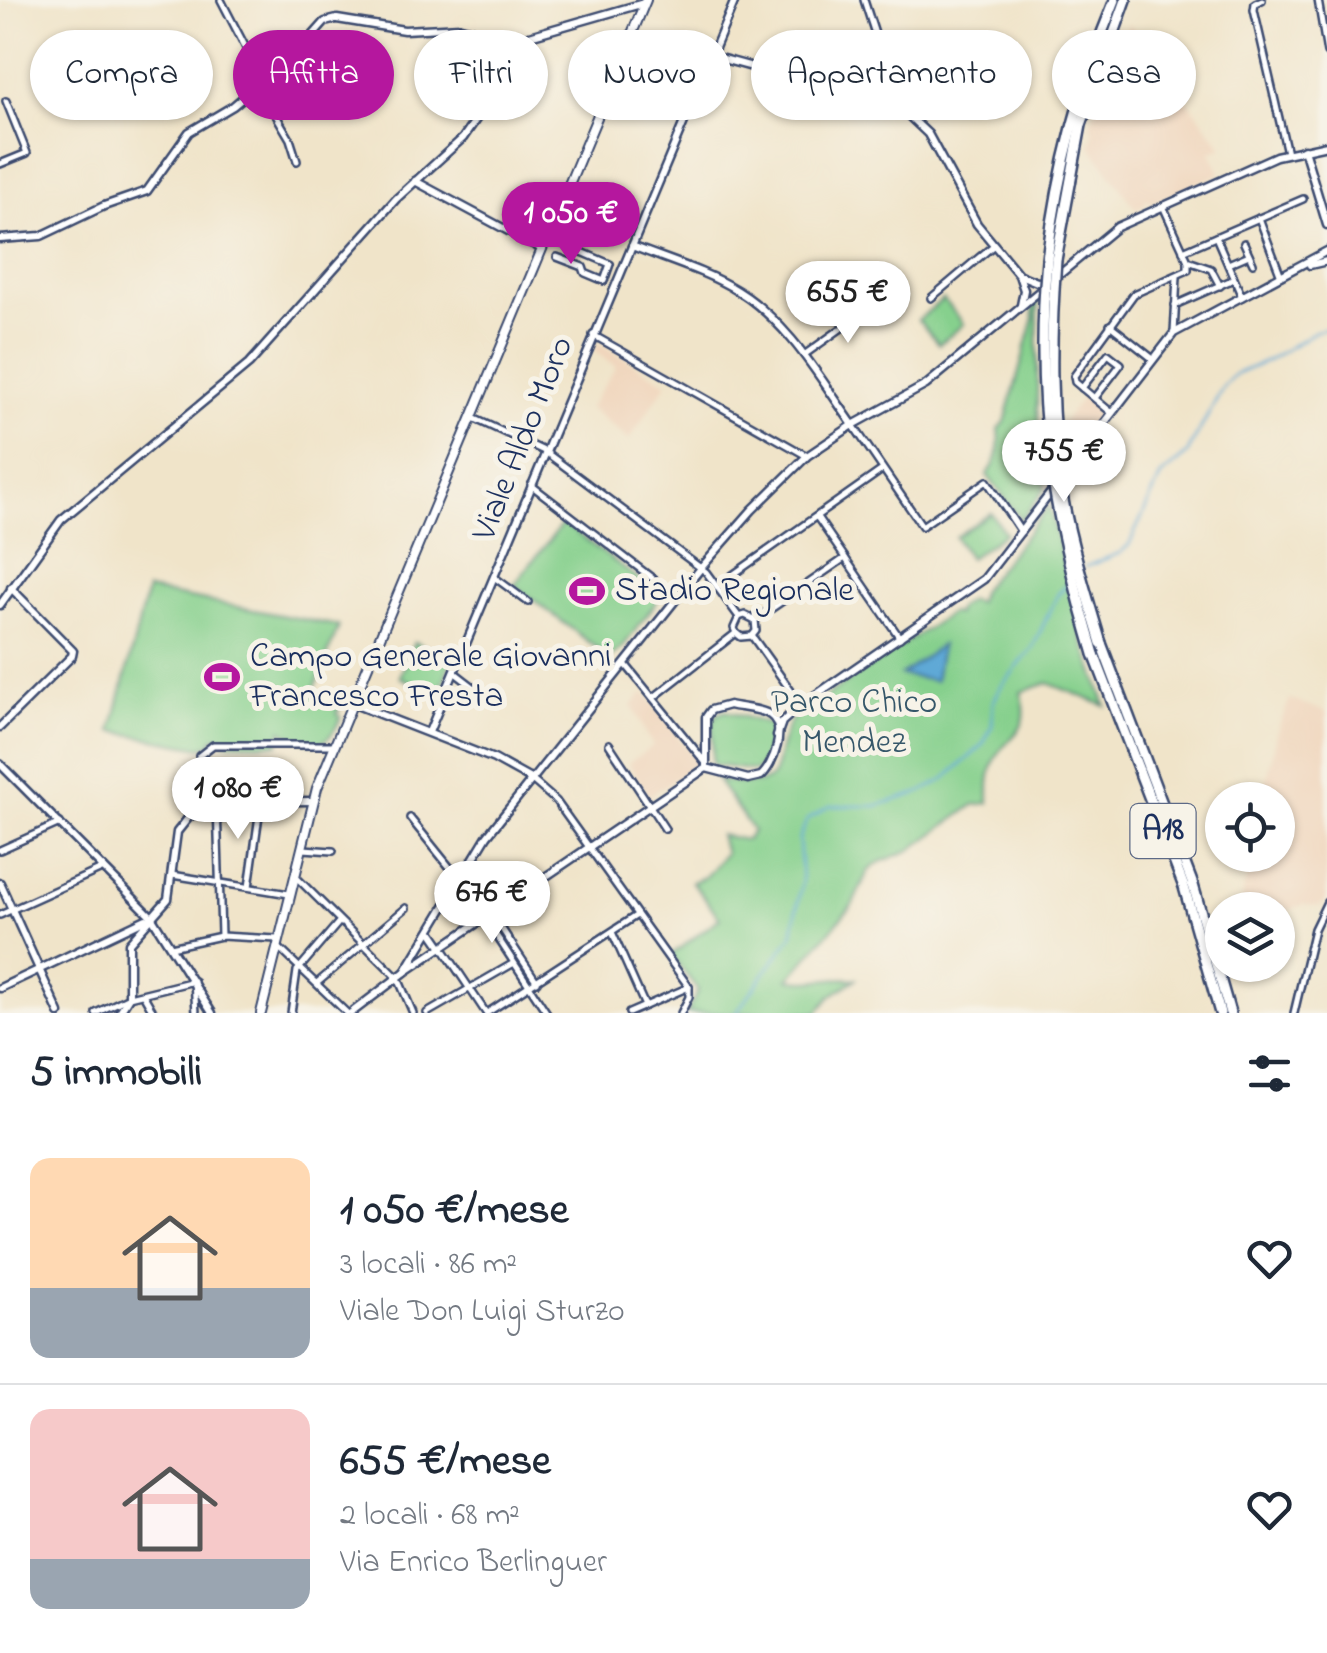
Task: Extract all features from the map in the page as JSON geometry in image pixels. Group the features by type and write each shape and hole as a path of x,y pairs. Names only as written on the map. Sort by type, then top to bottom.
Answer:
{"highway":[{"name":"A18","path":"1115,0 1072,122 1058,181 1041,356 1047,450 1059,525 1094,654 1184,887 1220,1013"},
{"name":"A18","path":"1126,0 1081,125 1051,259 1056,449 1068,522 1100,643 1193,884 1230,1013"}],"main road":[{"path":"634,30 646,1"},
{"path":"261,1013 312,801 596,120"}],"street":[{"path":"222,0 236,30"},
{"name":"Viale Aldo Moro","path":"723,30 736,0"},
{"path":"864,0 874,30"},
{"path":"1262,0 1254,10 1287,152"},
{"path":"1318,0 1327,53"},
{"path":"548,32 646,1"},
{"path":"620,10 632,13 641,30"},
{"path":"316,30 331,20 404,30 468,30"},
{"path":"0,164 27,154 6,101"},
{"path":"0,239 41,236 108,204 141,194 156,182 189,132 233,105"},
{"path":"280,120 297,161"},
{"path":"0,604 61,520 242,372 415,181 476,120"},
{"name":"Viale Aldo Moro","path":"429,732 685,120"},
{"path":"914,120 922,126 977,224 1036,294"},
{"path":"405,972 487,836 701,568 807,456 852,425 926,385 1112,230 1287,152 1327,145"},
{"path":"1304,149 1327,225"},
{"path":"415,181 542,249"},
{"path":"1183,250 1303,199"},
{"path":"1112,412 1074,379 1134,294 1188,270 1188,261 1164,206"},
{"path":"1259,218 1282,278"},
{"path":"1216,236 1242,297"},
{"path":"547,237 610,264 604,281 585,273 588,255"},
{"path":"1244,243 1253,264"},
{"path":"931,298 994,245"},
{"path":"632,246 736,290 776,320 922,526 987,482 1021,532"},
{"path":"1228,264 1250,255"},
{"path":"777,736 782,722 802,705 972,589 1021,532 1174,334 1327,255"},
{"path":"557,257 583,267"},
{"path":"1188,261 1211,269 1220,286"},
{"path":"1023,278 1052,280"},
{"path":"1021,305 1023,278"},
{"path":"1174,334 1177,278"},
{"path":"1175,306 1234,280"},
{"path":"804,356 846,325 849,312"},
{"path":"1110,326 1153,359"},
{"path":"593,335 807,456"},
{"path":"1082,388 1108,354 1121,364 1095,398"},
{"path":"471,417 544,450 701,568 737,615 734,635"},
{"path":"716,586 882,470"},
{"path":"531,485 678,598"},
{"path":"816,516 900,638"},
{"path":"754,639 758,618 844,558"},
{"path":"494,577 528,602"},
{"path":"0,728 73,651 11,588"},
{"path":"737,615 758,618"},
{"path":"734,635 754,639 802,705"},
{"path":"653,698 734,635"},
{"path":"626,665 705,767 748,779 761,776 771,764 777,736 778,727 769,714"},
{"path":"454,672 480,692"},
{"path":"352,703 494,759 532,780 556,801 688,985 689,998 681,1013"},
{"path":"705,767 706,717 711,710 729,705 782,715 802,705"},
{"path":"199,756 208,746 218,744 334,745"},
{"path":"609,744 665,829"},
{"path":"0,764 4,774 60,823 151,916 212,1013"},
{"path":"170,947 221,936 277,942 349,1013 705,767"},
{"path":"249,887 261,800"},
{"path":"129,943 168,899 178,832 189,817 217,803 312,801"},
{"path":"217,803 221,936"},
{"path":"410,818 537,982"},
{"path":"0,850 60,823"},
{"path":"300,848 333,851"},
{"path":"0,915 104,868"},
{"path":"172,875 289,894"},
{"path":"294,875 398,978 413,1013"},
{"path":"0,883 59,1013"},
{"path":"1294,1013 1319,912 1327,902"},
{"path":"316,983 406,908"},
{"path":"431,932 487,1013 637,915"},
{"path":"0,988 151,916"},
{"path":"488,917 547,1013"},
{"path":"291,1013 297,971 340,921"},
{"path":"612,932 644,1004"},
{"path":"116,936 124,934 129,943 129,997"},
{"path":"427,1013 514,963"},
{"path":"96,1013 116,1010 129,997 194,981"},
{"path":"194,981 196,1013"},
{"path":"630,1013 688,985"},
{"path":"143,994 154,1013"}],"shaded area":[{"path":"1196,112 1223,147 1211,152 1220,174 1151,203 1147,198 1144,206 1136,209 1090,145 1094,130 1092,120 1196,120"},
{"path":"566,206 593,217 590,225 596,228 588,248 554,234"},
{"path":"598,343 667,383 629,440 589,408 616,367 594,351"},
{"path":"1085,394 1102,410 1073,452 1061,442 1060,426"},
{"path":"644,692 698,763 649,796 628,763 653,746 632,706"},
{"path":"1290,699 1327,712 1327,899 1320,906 1295,908 1295,892 1243,892 1248,872 1295,872 1295,782 1266,782 1279,726"}],"green space":[{"path":"1038,297 1037,409 1045,489 1021,520 987,475 997,458 999,429 1005,422 1034,318 1033,302"},
{"path":"943,299 964,324 939,344 918,320"},
{"name":"Parco Chico Mendez","path":"1049,506 1084,643 1106,706 1048,683 1021,692 1022,726 994,762 989,803 974,805 911,850 868,871 853,904 789,979 856,979 831,996 817,1013 687,1013 698,990 671,955 720,918 692,882 705,877 725,853 720,835 746,840 753,831 717,780 759,783 768,779 774,772 791,720 950,613 956,614 957,608 968,600 978,602 982,589"},
{"path":"991,513 1005,533 969,558 955,537"},
{"name":"Stadio Regionale","path":"563,523 661,596 610,658 514,585"},
{"name":"Campo Generale Giovanni Francesco Fresta","path":"147,590 339,626 312,695 340,708 337,713 341,717 330,737 310,743 282,730 278,744 224,743 222,738 214,737 212,743 201,748 112,731"},
{"path":"414,642 452,659 439,694 400,677"},
{"path":"726,711 770,725 763,763 755,771 712,762 713,722 717,714"}],"water":[{"path":"941,645 935,681 901,675"}],"waterway":[{"path":"1085,567 1120,553 1129,545 1161,476 1187,454 1223,387 1234,375 1269,360 1316,331 1327,329"},
{"path":"736,1013 792,936 802,881 799,839 807,820 830,806 876,806 919,793 942,781 982,746 992,727 993,703 1000,688 1032,649 1058,594 1072,580"}],"place":[{"name":"Stadio Regionale","path":"587,591"},
{"name":"Campo Generale Giovanni Francesco Fresta","path":"222,677"}]}
